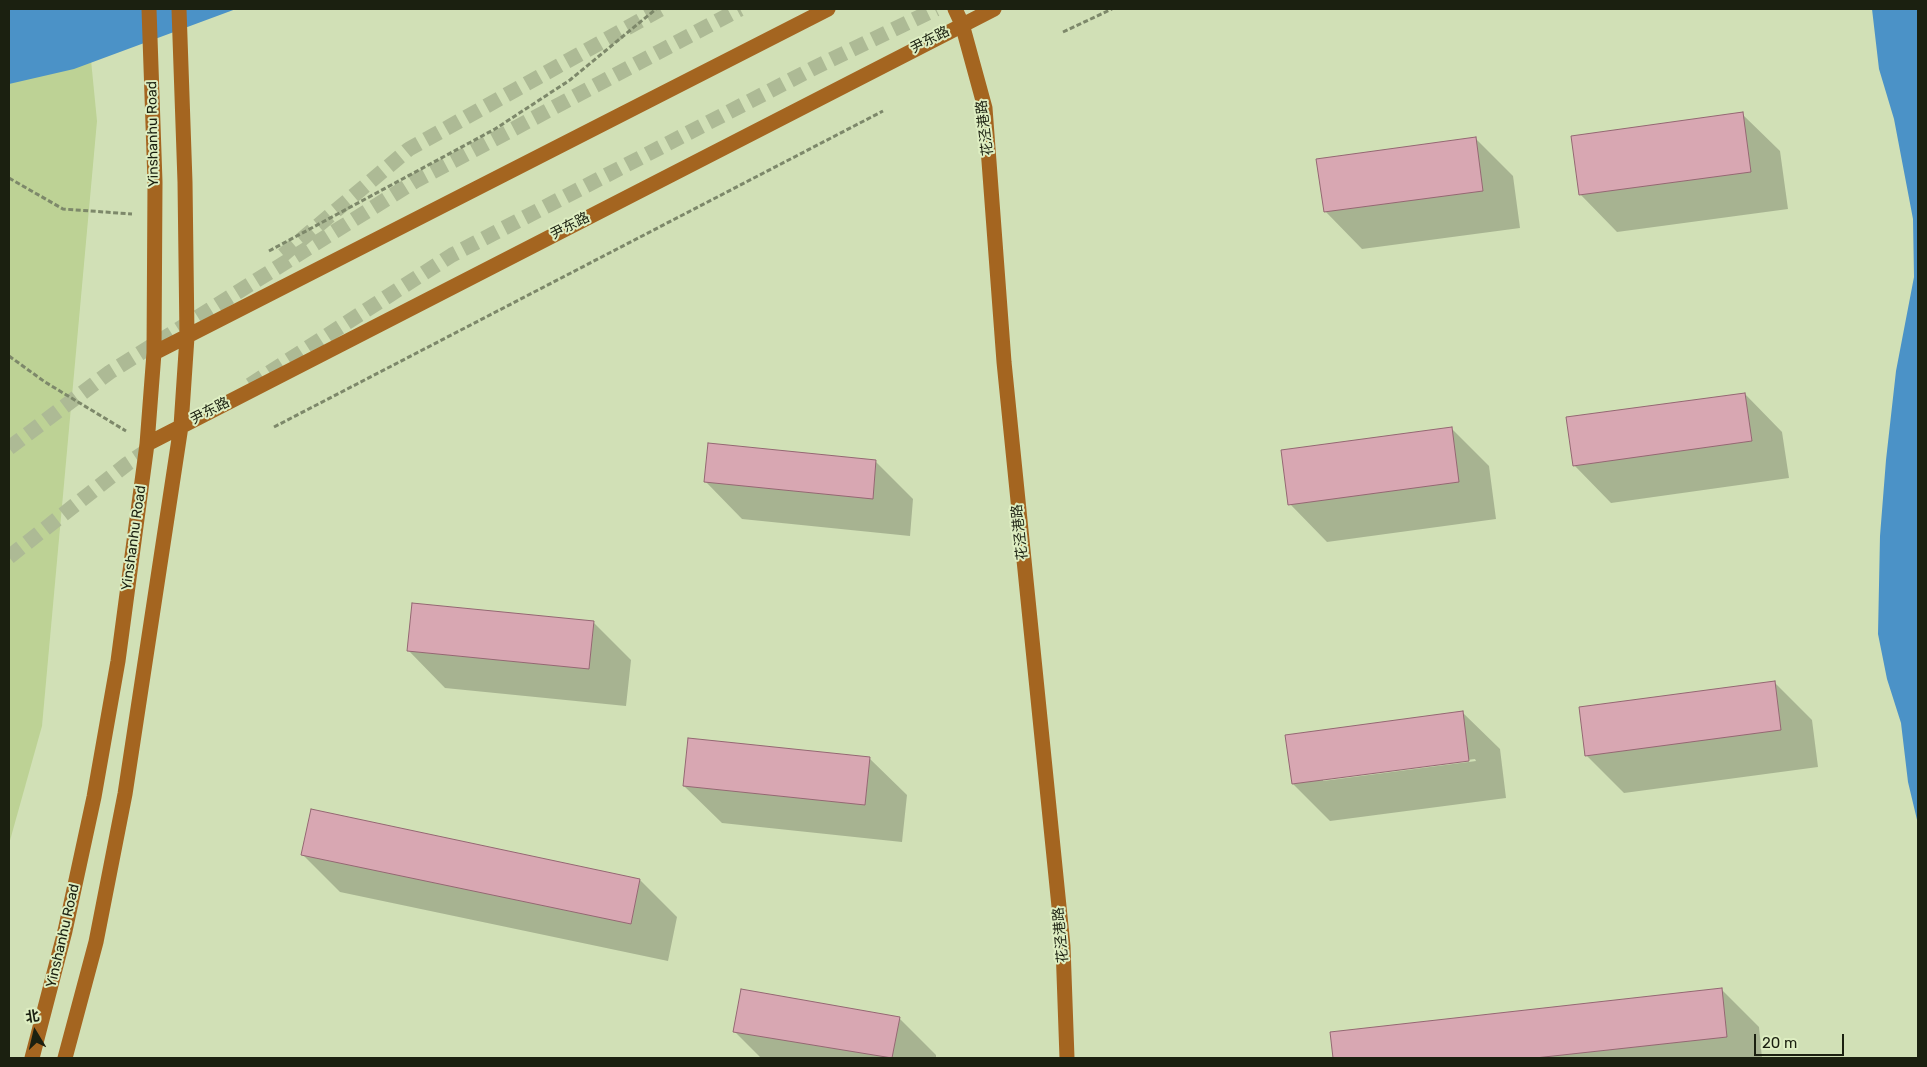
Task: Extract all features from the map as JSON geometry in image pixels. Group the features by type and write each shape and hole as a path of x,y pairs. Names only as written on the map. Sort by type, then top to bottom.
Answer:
{"main road":[{"name":"Yinshanhu Road","path":"32,1058 65,931 94,797 118,661 147,444 154,353 154,216 149,9"},
{"path":"64,1058 96,942 125,794 181,426 186,337 179,9"},
{"path":"154,353 828,9"},
{"name":"花泾港路","path":"955,9 962,24 985,108 1005,371 1062,946 1067,1058"},
{"name":"尹东路","path":"147,444 994,9"}],"path":[{"path":"269,251 495,129 570,80 656,9"},
{"path":"1063,32 1112,9"},
{"path":"274,427 883,111"},
{"path":"9,178 63,209 154,216"},
{"path":"9,356 45,382 147,444"}],"green space":[{"path":"9,9 86,9 97,121 42,726 9,844"}],"water":[{"path":"9,9 236,9 74,69 9,84"},
{"path":"1872,9 1918,9 1918,824 1908,782 1901,723 1887,679 1878,634 1880,536 1886,460 1896,371 1914,277 1913,219 1894,119 1879,69"}],"building":[{"path":"1743,112 1751,172 1579,195 1571,136"},
{"path":"1476,137 1483,191 1324,212 1316,159"},
{"path":"1745,393 1752,441 1573,466 1566,417"},
{"path":"1452,427 1459,482 1288,505 1281,450"},
{"path":"708,443 876,460 873,499 704,482"},
{"path":"412,603 594,621 589,669 407,651"},
{"path":"1775,681 1781,730 1585,756 1579,707"},
{"path":"1463,711 1469,761 1292,784 1285,735"},
{"path":"688,738 870,757 865,805 683,786"},
{"path":"311,809 640,879 631,924 301,855"},
{"path":"1722,988 1727,1037 1535,1058 1333,1058 1330,1032"},
{"path":"741,989 900,1017 892,1058 733,1032"}],"tunnel":[{"path":"283,255 409,149 661,9"},
{"path":"9,448 110,372 417,180 740,9"},
{"path":"250,385 452,255 814,68 936,9"},
{"path":"9,557 127,464 154,446"}]}
